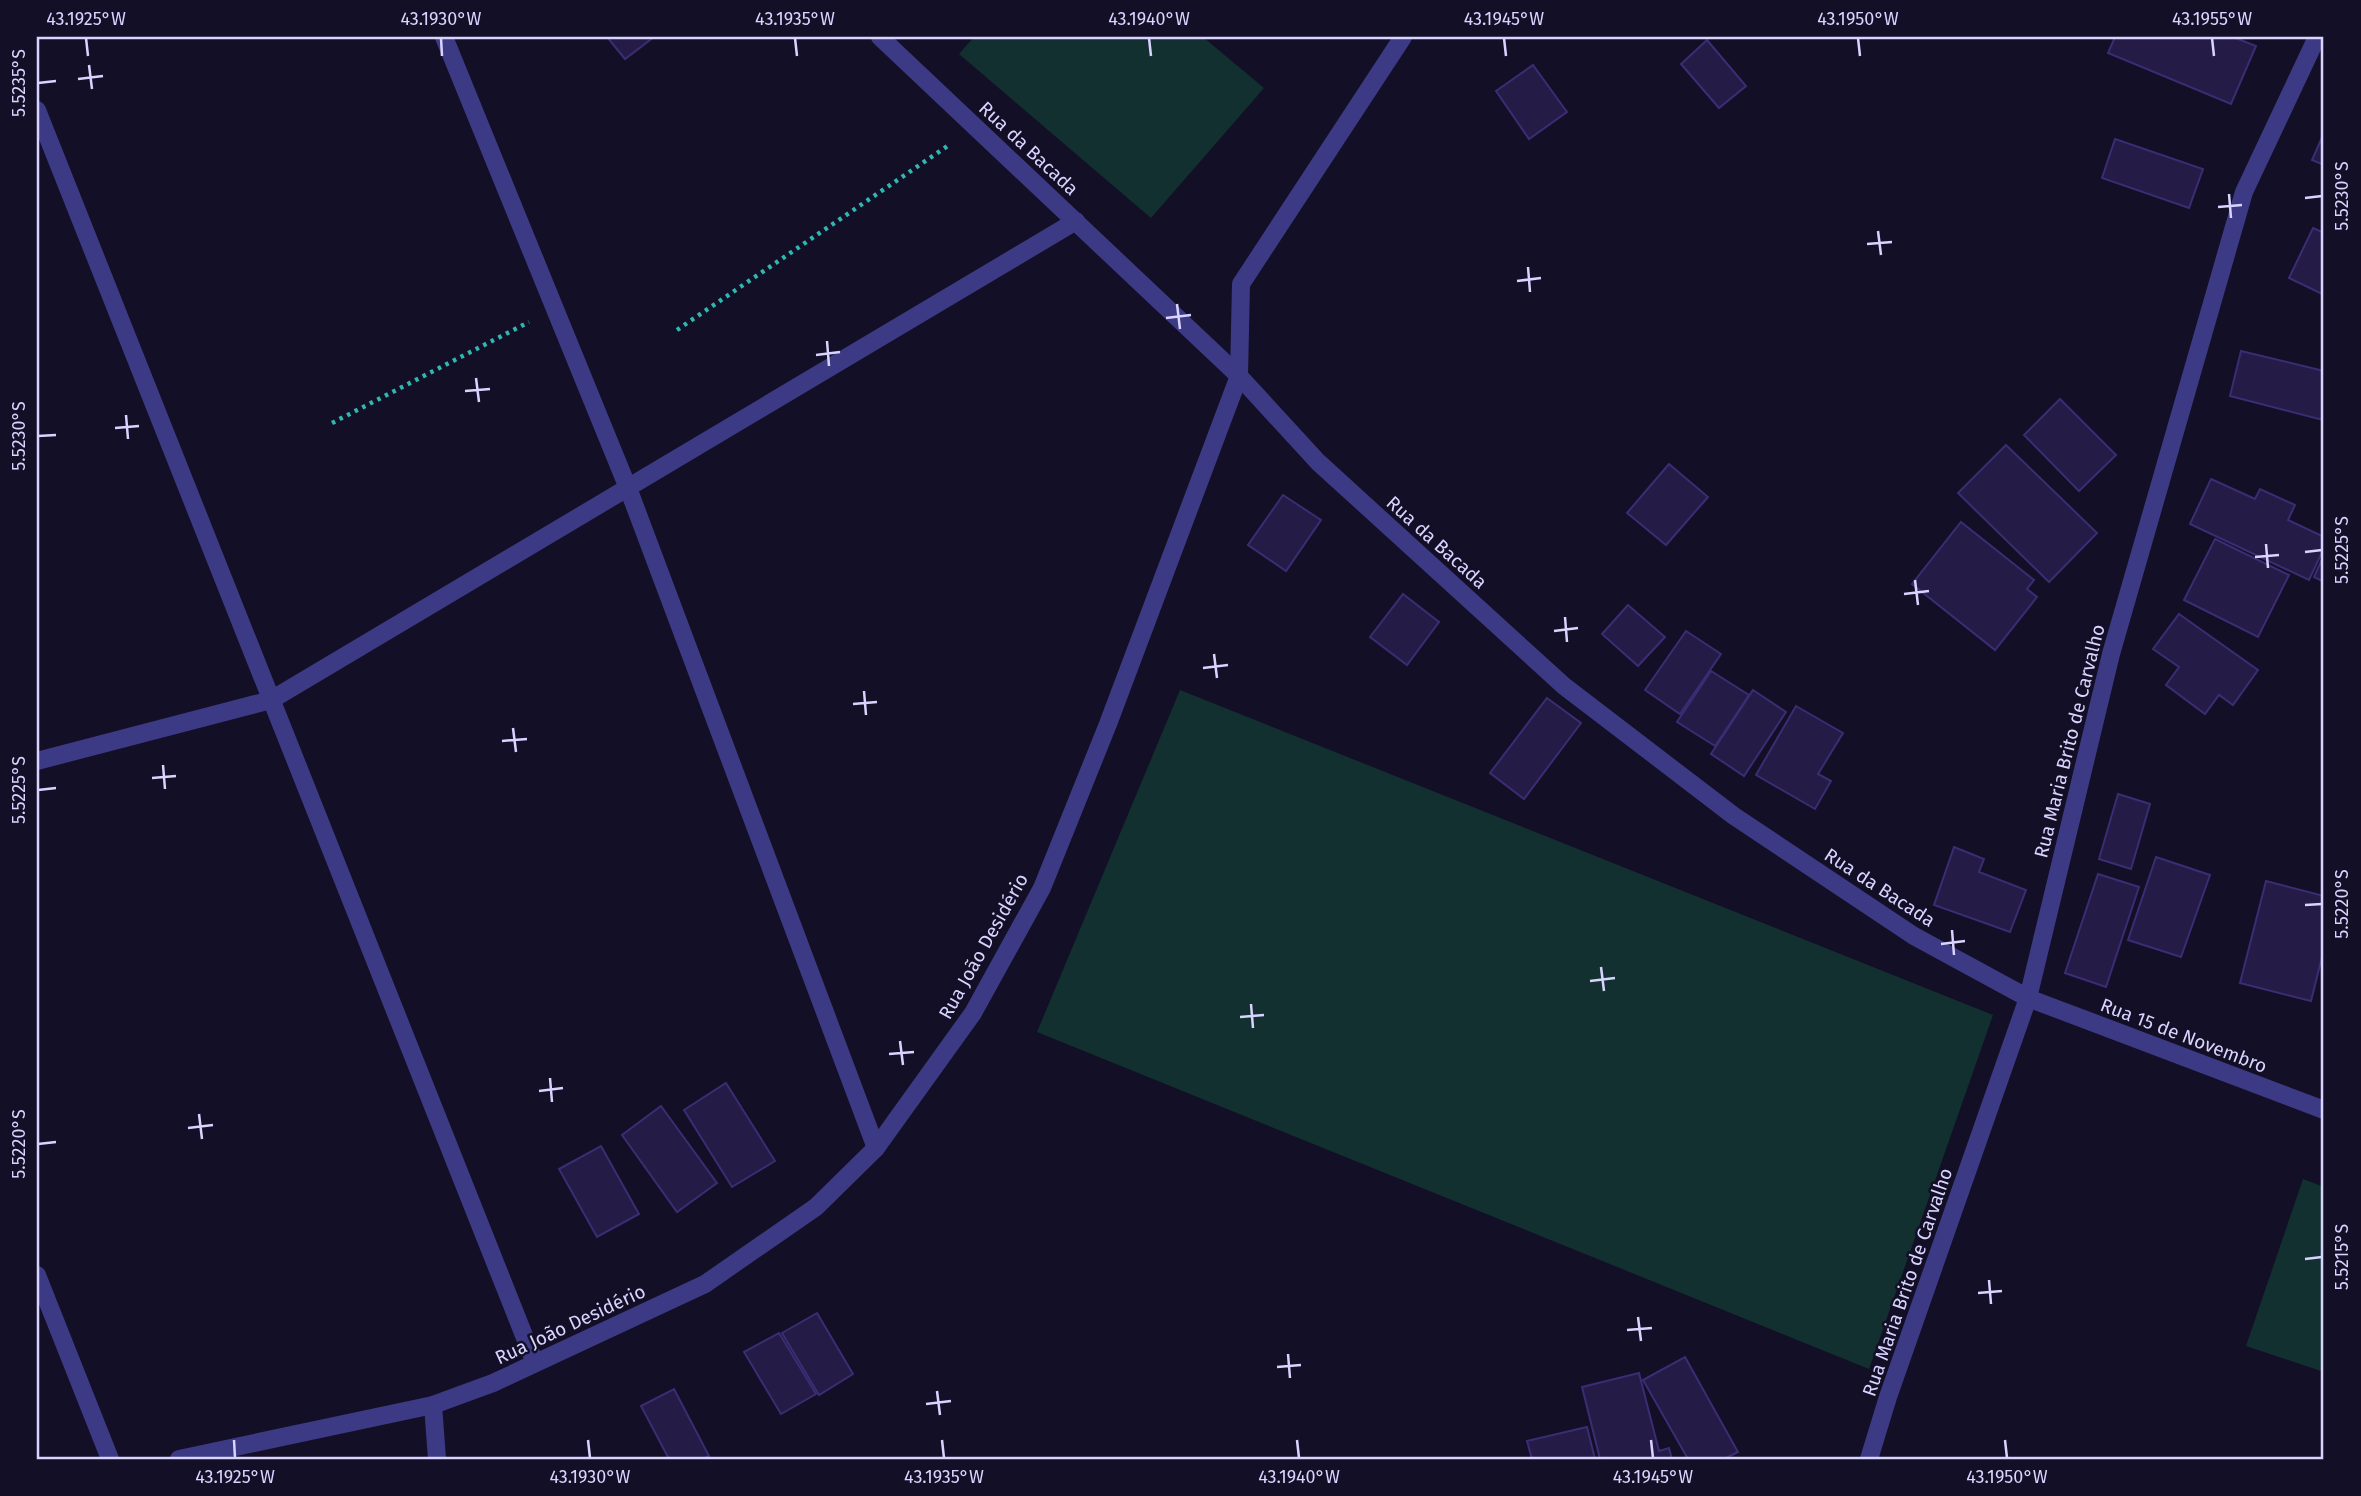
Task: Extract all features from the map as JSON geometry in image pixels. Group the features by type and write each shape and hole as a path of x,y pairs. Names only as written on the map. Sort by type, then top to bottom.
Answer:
{"street":[{"path":"444,37 628,488 876,1147"},
{"name":"Rua da Bacada","path":"880,37 1239,376 1318,462 1564,686 1734,816 1914,936 2028,998"},
{"name":"Rua João Desidério","path":"179,1459 433,1405 493,1383 705,1284 816,1207 876,1147 972,1013 1042,888 1108,724 1239,376 1241,284 1403,37"},
{"name":"Rua Maria Brito de Carvalho","path":"1869,1459 1888,1397 2028,998 2111,654 2244,192 2313,38"},
{"path":"37,110 534,1363"},
{"path":"37,761 271,701 1076,221"},
{"name":"Rua 15 de Novembro","path":"2028,998 2324,1110"},
{"path":"37,1275 110,1459"},
{"path":"433,1405 437,1459"}],"path":[{"path":"677,330 976,126"},
{"path":"332,423 555,309"}],"green space":[{"path":"974,37 1203,37 1264,88 1151,218 959,54"},
{"path":"1180,690 1993,1015 1869,1369 1037,1032"},
{"path":"2303,1179 2324,1187 2324,1372 2246,1346"}],"building":[{"path":"607,37 654,37 625,59"},
{"path":"2115,37 2233,37 2256,46 2231,104 2108,53"},
{"path":"1707,40 1746,86 1719,108 1681,64"},
{"path":"1533,65 1567,112 1529,139 1496,91"},
{"path":"2324,133 2324,165 2312,160"},
{"path":"2115,139 2203,169 2189,208 2102,178"},
{"path":"2313,228 2324,233 2324,295 2289,278"},
{"path":"2241,351 2324,371 2323,420 2230,396"},
{"path":"2060,399 2116,455 2079,491 2024,435"},
{"path":"2006,445 2097,533 2049,582 1958,493"},
{"path":"1669,464 1708,497 1666,545 1627,513"},
{"path":"2211,479 2255,499 2260,489 2295,505 2288,520 2324,537 2324,548 2309,580 2190,524"},
{"path":"1283,495 1321,520 1286,571 1248,545"},
{"path":"1961,522 2034,580 2027,589 2037,597 1995,650 1912,584"},
{"path":"2215,539 2289,575 2258,637 2184,600"},
{"path":"2324,555 2324,582 2314,577"},
{"path":"1403,594 1439,622 1407,665 1370,637"},
{"path":"1628,605 1665,637 1638,666 1602,634"},
{"path":"2179,614 2258,670 2233,705 2219,695 2205,714 2166,685 2179,667 2153,649"},
{"path":"1686,631 1721,654 1680,714 1645,690"},
{"path":"1711,671 1749,695 1715,746 1677,722"},
{"path":"1753,690 1786,712 1744,776 1711,754"},
{"path":"1547,698 1581,723 1524,799 1490,773"},
{"path":"1796,706 1843,733 1818,774 1831,781 1815,809 1756,775"},
{"path":"2118,794 2150,804 2131,869 2099,859"},
{"path":"1954,847 1984,859 1979,872 2026,890 2010,932 1934,905"},
{"path":"2156,857 2210,875 2181,957 2128,940"},
{"path":"2098,874 2139,887 2106,987 2065,973"},
{"path":"2266,881 2324,896 2324,949 2311,1001 2240,983"},
{"path":"726,1083 775,1161 732,1187 684,1110"},
{"path":"661,1106 717,1183 677,1212 622,1135"},
{"path":"601,1146 639,1214 597,1237 559,1169"},
{"path":"817,1313 853,1374 819,1395 782,1333"},
{"path":"779,1333 816,1394 781,1414 744,1352"},
{"path":"1685,1357 1738,1452 1724,1459 1688,1459 1643,1380"},
{"path":"1639,1373 1659,1451 1669,1448 1672,1459 1600,1459 1582,1387"},
{"path":"674,1389 709,1456 703,1459 669,1459 641,1406"},
{"path":"1587,1427 1595,1459 1532,1459 1527,1441"}]}
